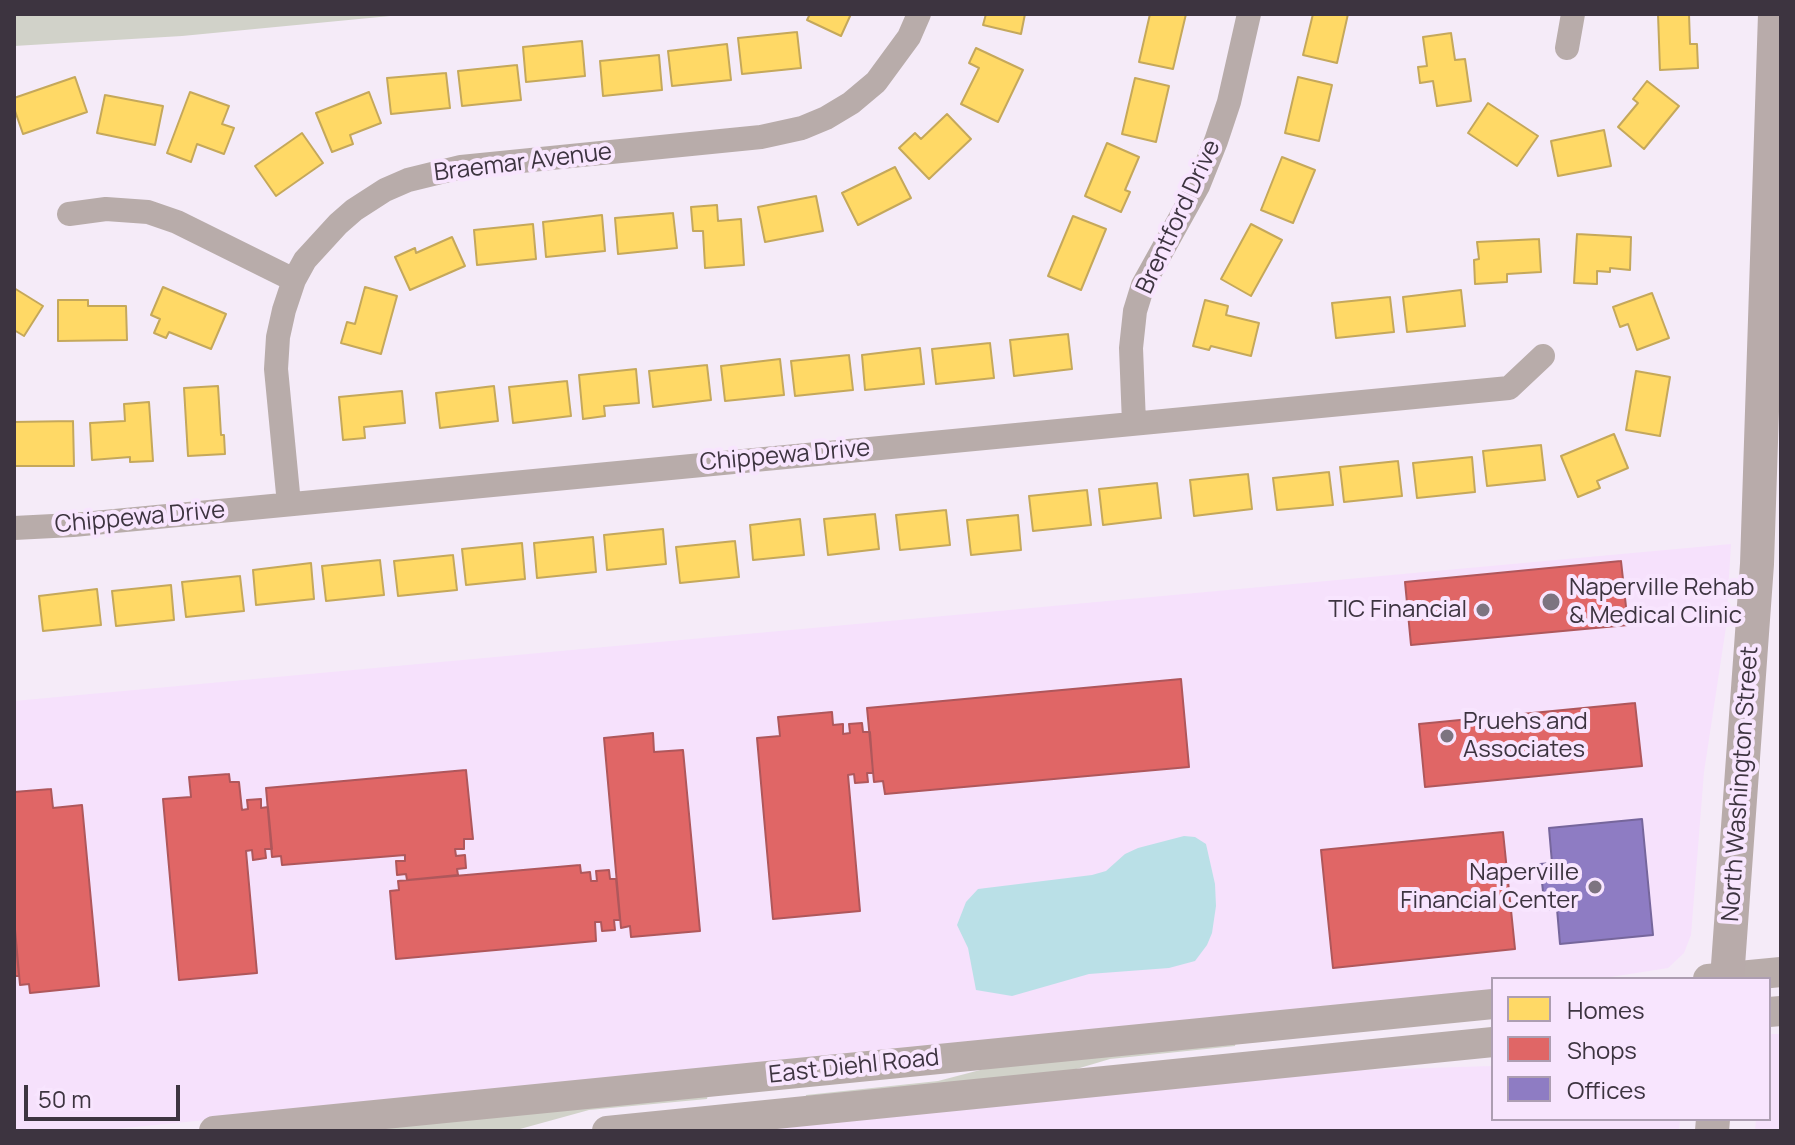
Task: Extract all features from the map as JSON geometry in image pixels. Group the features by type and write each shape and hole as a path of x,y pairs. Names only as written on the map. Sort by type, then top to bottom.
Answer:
{"main road":[{"name":"North Washington Street","path":"1721,977 1757,564 1777,22"}],"street":[{"name":"Braemar Avenue","path":"289,504 276,369 278,337 294,280 320,242 354,210 385,190 430,173 461,167 761,137 802,128 851,103 876,82 909,37 919,14"},
{"name":"Brentford Drive","path":"1134,423 1131,348 1135,311 1148,276 1198,186 1216,141 1229,102 1249,14"},
{"path":"1567,48 1573,14"},
{"path":"69,214 106,209 148,212 177,222 294,280"},
{"name":"Chippewa Drive","path":"14,528 73,525 1509,388 1543,356"},
{"path":"1731,977 1781,972"},
{"name":"East Diehl Road","path":"214,1131 1491,1004"},
{"name":"East Diehl Road","path":"607,1131 1491,1042"}],"shaded area":[{"path":"14,14 411,14 182,36 14,46"},
{"path":"1731,544 1726,627 1704,772 1691,935 1684,953 1668,968 1611,977 1491,977 1491,992 95,1131 14,1131 14,701"},
{"path":"1771,1034 1781,1034 1781,1131 1755,1131 1756,1121 1771,1121"},
{"path":"1236,1041 1235,1046 1110,1059 1053,1076 806,1100 806,1095 938,1081 1007,1063"},
{"path":"1491,1066 1491,1121 1680,1121 1679,1131 725,1131 1330,1071"},
{"path":"708,1094 707,1099 589,1110 520,1129 361,1131"}],"water":[{"path":"1184,836 1195,837 1206,844 1215,884 1212,933 1195,961 1169,968 1089,974 1012,996 976,990 968,948 957,925 966,902 978,889 1092,875 1106,871 1125,854 1138,848"}],"building: Homes":[{"path":"810,14 851,14 841,36 807,20"},
{"path":"986,14 1025,14 1021,34 983,25"},
{"path":"1150,14 1186,14 1173,69 1139,62"},
{"path":"1313,14 1348,14 1337,63 1303,55"},
{"path":"1658,14 1689,14 1690,44 1697,44 1698,68 1660,70"},
{"path":"797,32 801,68 742,74 738,38"},
{"path":"1451,33 1455,60 1465,59 1471,101 1437,106 1433,81 1420,83 1418,67 1427,66 1423,37"},
{"path":"582,41 585,76 526,82 523,47"},
{"path":"727,44 731,80 672,86 668,51"},
{"path":"976,48 1023,70 998,122 961,104 979,68 969,63"},
{"path":"659,55 662,90 603,96 600,61"},
{"path":"517,65 521,100 462,106 458,71"},
{"path":"446,73 450,108 391,114 387,78"},
{"path":"75,77 87,112 23,134 14,108 14,98"},
{"path":"1298,77 1332,85 1319,141 1285,133"},
{"path":"1135,78 1169,86 1156,142 1122,134"},
{"path":"1647,81 1679,106 1644,149 1618,127 1638,103 1633,99"},
{"path":"190,92 229,106 222,124 234,128 224,154 197,144 191,162 167,153"},
{"path":"369,92 381,123 350,135 353,144 332,152 316,113"},
{"path":"105,95 163,106 155,145 97,133"},
{"path":"1488,103 1538,136 1517,166 1468,133"},
{"path":"947,114 971,139 929,179 899,148 915,133 921,139"},
{"path":"1604,130 1611,166 1558,176 1551,141"},
{"path":"302,133 323,163 276,196 255,166"},
{"path":"1107,143 1139,157 1125,190 1130,192 1121,212 1085,196"},
{"path":"1282,157 1315,170 1293,223 1261,210"},
{"path":"895,167 911,198 858,225 842,193"},
{"path":"816,196 823,231 765,242 758,207"},
{"path":"717,205 718,221 741,219 744,265 705,268 703,231 693,231 691,207"},
{"path":"673,213 677,248 618,254 615,218"},
{"path":"602,215 605,251 546,257 543,222"},
{"path":"1073,216 1106,229 1081,290 1048,276"},
{"path":"533,224 536,259 477,265 474,230"},
{"path":"1251,224 1282,240 1251,296 1221,279"},
{"path":"1577,234 1631,237 1630,270 1610,268 1610,272 1597,271 1597,284 1574,283"},
{"path":"452,237 465,266 410,290 395,257 415,248 416,253"},
{"path":"1539,239 1541,272 1507,274 1507,282 1475,284 1474,260 1479,259 1477,242"},
{"path":"163,287 226,314 211,349 169,332 166,338 154,333 160,319 151,315"},
{"path":"365,287 397,296 381,354 341,343 347,322 355,324"},
{"path":"14,288 43,306 24,336 14,330"},
{"path":"1461,290 1465,326 1407,332 1403,297"},
{"path":"1652,293 1669,338 1637,350 1628,324 1620,327 1613,307"},
{"path":"1390,297 1394,332 1336,338 1332,303"},
{"path":"58,300 88,300 88,306 126,306 127,340 58,341"},
{"path":"1205,300 1228,306 1226,315 1259,323 1251,356 1211,346 1209,350 1193,346"},
{"path":"1068,334 1072,369 1014,376 1010,340"},
{"path":"990,343 994,378 936,384 932,349"},
{"path":"920,348 924,384 865,390 862,355"},
{"path":"849,355 853,390 795,396 791,361"},
{"path":"780,359 784,395 725,401 721,366"},
{"path":"707,365 711,400 653,407 649,371"},
{"path":"636,369 639,403 604,406 605,416 583,419 579,375"},
{"path":"1636,371 1670,377 1660,436 1626,430"},
{"path":"567,381 571,416 513,423 509,387"},
{"path":"218,386 225,454 188,456 184,388"},
{"path":"494,386 498,421 440,428 436,393"},
{"path":"402,391 405,423 364,427 365,438 343,440 339,397"},
{"path":"149,402 153,461 130,462 130,457 92,460 90,423 125,421 124,404"},
{"path":"73,421 74,466 14,466 14,422"},
{"path":"1614,434 1628,468 1597,481 1600,488 1578,497 1561,456"},
{"path":"1541,445 1545,480 1487,486 1483,451"},
{"path":"1472,457 1475,492 1417,498 1413,463"},
{"path":"1398,461 1402,496 1344,502 1340,467"},
{"path":"1329,472 1333,505 1277,510 1273,478"},
{"path":"1248,474 1252,509 1194,516 1190,480"},
{"path":"1157,483 1161,518 1103,525 1099,489"},
{"path":"1087,490 1091,525 1033,531 1029,496"},
{"path":"946,510 950,545 900,550 896,515"},
{"path":"875,514 879,549 828,555 824,519"},
{"path":"1018,515 1021,550 971,555 967,520"},
{"path":"800,519 804,555 753,560 750,525"},
{"path":"663,529 666,564 607,570 604,535"},
{"path":"593,537 596,572 537,578 534,543"},
{"path":"735,541 739,577 680,583 676,547"},
{"path":"522,543 525,579 466,585 462,549"},
{"path":"453,555 457,590 398,596 394,561"},
{"path":"380,560 384,595 326,601 322,566"},
{"path":"311,563 314,599 256,605 253,570"},
{"path":"240,576 244,611 186,617 182,582"},
{"path":"171,585 174,620 116,626 112,591"},
{"path":"97,589 101,625 43,631 39,596"}],"building: Shops":[{"path":"1621,561 1628,625 1411,645 1405,582"},
{"path":"1181,679 1189,767 885,794 883,781 874,782 867,708"},
{"path":"1635,703 1642,766 1425,787 1419,724"},
{"path":"832,712 833,725 843,724 843,734 850,733 849,724 862,723 863,732 870,732 873,773 867,773 868,782 855,783 854,774 848,775 860,911 773,919 757,738 780,736 778,717"},
{"path":"653,733 654,752 683,750 700,931 631,937 630,926 621,928 604,738"},
{"path":"466,770 473,839 464,839 464,849 455,849 456,856 465,855 466,868 457,869 458,875 407,880 406,874 397,875 396,861 405,861 405,855 282,865 281,856 272,857 266,788"},
{"path":"229,774 230,782 239,782 242,810 248,809 247,800 261,799 261,808 268,807 272,849 265,849 266,858 253,860 252,850 246,851 257,973 179,980 163,799 191,797 189,777"},
{"path":"51,789 53,808 82,805 99,986 30,993 29,984 20,985 14,918 14,792"},
{"path":"1503,832 1515,949 1333,968 1321,850"},
{"path":"580,865 581,873 590,872 591,881 597,881 596,871 609,870 610,879 616,879 620,920 614,920 615,930 602,931 601,922 595,922 596,941 396,959 390,891 399,890 398,881"},
{"path":"15,934 19,976 14,976"}],"building: Offices":[{"name":"Naperville Financial Center","path":"1642,819 1653,935 1560,944 1557,909 1545,910 1540,864 1552,863 1549,828"}],"place":[{"name":"Naperville Rehab & Medical Clinic","path":"1551,602"},
{"name":"TIC Financial","path":"1483,610"},
{"name":"Pruehs and Associates","path":"1447,736"},
{"name":"Naperville Financial Center","path":"1595,887"}]}
